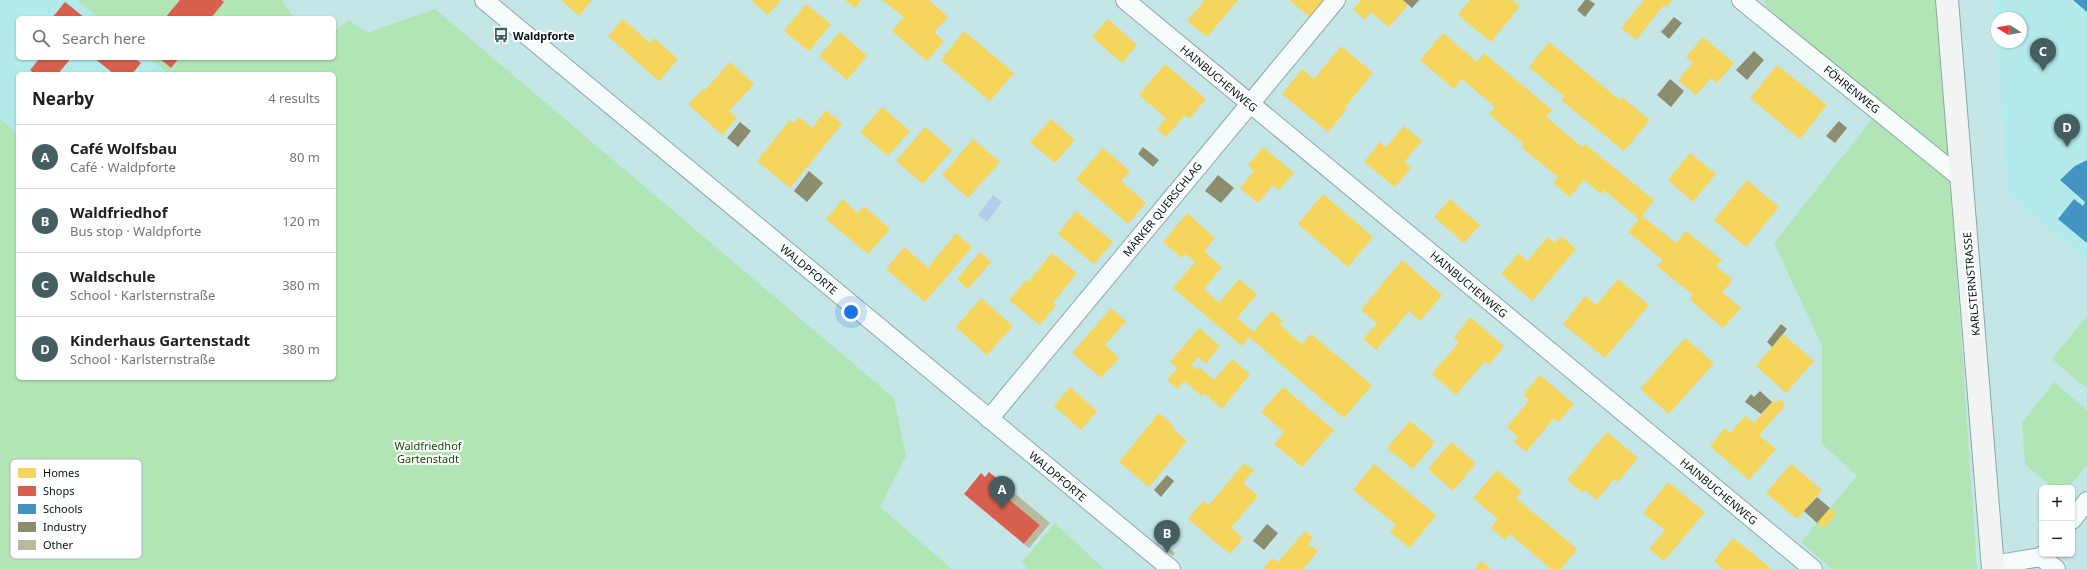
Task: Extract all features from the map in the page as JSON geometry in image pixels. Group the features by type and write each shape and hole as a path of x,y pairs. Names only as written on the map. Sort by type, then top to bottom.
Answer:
{"street":[{"name":"WALDPFORTE","path":"484,0 1171,569"},
{"name":"HAINBUCHENWEG","path":"1125,0 1813,569"},
{"name":"MÄRKER QUERSCHLAG","path":"990,419 1336,0"},
{"name":"FÖHRENWEG","path":"1742,0 1962,179"},
{"name":"KARLSTERNSTRASSE","path":"1947,0 1993,567"},
{"path":"2075,516 2087,501"},
{"path":"1993,567 2039,557"},
{"path":"2043,557 2056,569"}],"shaded area":[{"path":"0,0 77,0 97,16 16,16 16,60 152,60 166,72 16,72 16,132 0,119"},
{"path":"1994,0 2087,0 2087,261 2008,195 1997,48 2027,48 2027,12 1995,12"},
{"path":"993,195 1002,202 987,222 978,215"}],"green space":[{"path":"77,0 282,0 293,16 97,16"},
{"path":"1765,0 1938,0 1977,569 1832,569 1801,542 1857,476 1822,444 1822,346 1774,243 1883,105 1765,6"},
{"name":"Waldfriedhof Gartenstadt","path":"435,9 894,398 906,456 880,507 952,569 0,569 0,119 16,132 16,380 336,380 336,72 166,72 152,60 336,60 336,30 349,20 367,33"},
{"path":"2087,316 2087,389 2052,359"},
{"path":"2054,382 2087,410 2087,465 2070,485 2050,485 2025,464 2022,423"},
{"path":"1055,523 1104,569 1029,569 1022,562"}],"building: Homes":[{"path":"561,0 592,0 579,16"},
{"path":"751,0 781,0 768,15"},
{"path":"845,0 861,0 855,8"},
{"path":"882,0 929,0 948,17 934,32 944,41 927,61 892,31 904,17"},
{"path":"1205,0 1238,0 1207,37 1187,21"},
{"path":"1289,0 1325,0 1310,17"},
{"path":"1361,0 1403,0 1408,5 1389,27 1371,12 1365,20 1353,9"},
{"path":"1470,0 1512,0 1520,6 1491,42 1458,15"},
{"path":"1644,0 1672,0 1667,7 1664,5 1636,40 1621,28"},
{"path":"806,4 831,24 809,51 784,31"},
{"path":"623,19 650,43 654,38 678,59 659,81 608,36"},
{"path":"1108,19 1137,45 1122,63 1092,37"},
{"path":"964,31 1014,73 990,101 941,60"},
{"path":"840,32 867,56 847,80 819,56"},
{"path":"1443,33 1477,62 1484,53 1552,110 1546,117 1582,147 1585,144 1654,200 1642,216 1676,243 1686,231 1722,260 1716,266 1733,280 1722,292 1741,308 1723,328 1689,299 1693,295 1657,266 1663,260 1628,232 1639,219 1604,190 1601,194 1584,180 1570,197 1553,183 1558,177 1521,147 1524,144 1489,114 1495,107 1462,79 1454,89 1420,60"},
{"path":"1703,37 1734,63 1717,83 1711,78 1696,95 1678,80 1693,63 1686,57"},
{"path":"1549,42 1620,100 1622,97 1650,120 1624,151 1561,100 1564,96 1529,67"},
{"path":"1341,46 1373,73 1345,107 1347,109 1328,132 1282,94 1302,69 1314,79"},
{"path":"730,62 754,84 729,111 737,118 722,135 688,104 703,89 705,90"},
{"path":"1165,64 1206,99 1189,119 1185,115 1166,137 1157,129 1166,118 1139,95"},
{"path":"1777,65 1827,105 1800,139 1750,98"},
{"path":"882,107 910,131 888,156 860,132"},
{"path":"826,110 842,124 790,188 757,161 790,120 794,123 799,117 812,128"},
{"path":"1051,119 1075,140 1055,163 1030,142"},
{"path":"1404,126 1422,141 1404,162 1411,168 1395,187 1364,162 1380,142 1386,147"},
{"path":"925,127 952,150 923,184 896,161"},
{"path":"973,139 1000,162 968,198 942,175"},
{"path":"1263,147 1294,173 1279,190 1273,185 1258,203 1240,188 1254,171 1248,165"},
{"path":"1103,148 1130,171 1121,181 1146,203 1128,224 1076,179"},
{"path":"1690,153 1716,174 1693,202 1668,180"},
{"path":"1747,180 1779,207 1746,247 1714,220"},
{"path":"1323,194 1373,237 1348,267 1298,224"},
{"path":"843,199 858,213 864,206 890,229 868,254 826,219"},
{"path":"1450,199 1480,225 1464,243 1434,217"},
{"path":"1076,211 1113,242 1094,264 1058,234"},
{"path":"1187,213 1215,238 1204,251 1222,267 1204,289 1219,303 1239,279 1257,294 1237,318 1254,332 1271,311 1283,321 1280,325 1302,344 1311,334 1372,385 1344,418 1249,337 1242,346 1173,288 1195,262 1185,254 1182,258 1163,242"},
{"path":"956,233 972,247 925,302 886,269 904,247 928,268"},
{"path":"1561,236 1576,249 1532,301 1501,274 1519,253 1527,261 1548,237 1555,243"},
{"path":"980,252 991,262 968,289 957,279"},
{"path":"1052,253 1077,273 1053,303 1056,305 1040,325 1009,300 1026,280 1028,282"},
{"path":"1402,260 1442,295 1420,321 1409,311 1376,350 1363,339 1377,323 1361,310"},
{"path":"1618,279 1649,305 1605,358 1563,324 1585,296 1596,305"},
{"path":"981,298 1013,326 987,355 956,327"},
{"path":"1111,308 1126,321 1105,345 1119,358 1101,378 1072,353"},
{"path":"1470,317 1504,346 1489,365 1485,361 1456,395 1432,374 1459,342 1454,338"},
{"path":"1199,328 1220,346 1206,364 1198,357 1191,365 1197,370 1199,367 1214,380 1232,359 1250,374 1222,409 1204,393 1202,396 1184,381 1177,389 1167,380 1177,368 1170,362"},
{"path":"1783,334 1814,361 1786,393 1756,366"},
{"path":"1685,338 1714,363 1669,414 1640,389"},
{"path":"1540,375 1574,404 1558,422 1554,418 1526,452 1514,442 1518,437 1507,427 1529,400 1523,395"},
{"path":"1070,387 1097,411 1081,430 1054,406"},
{"path":"1283,387 1334,430 1302,467 1274,444 1284,432 1261,412"},
{"path":"1783,400 1784,407 1759,435 1776,449 1749,480 1710,446 1725,428 1730,433 1745,416 1754,423 1772,402"},
{"path":"1159,413 1174,426 1172,428 1187,441 1149,487 1119,462"},
{"path":"1410,421 1435,442 1413,469 1387,448"},
{"path":"1607,432 1638,458 1618,482 1614,479 1597,500 1585,490 1583,493 1567,480"},
{"path":"1451,442 1476,463 1453,491 1428,469"},
{"path":"1244,463 1254,470 1243,483 1258,496 1231,528 1243,538 1230,554 1188,519 1203,501 1209,505"},
{"path":"1374,464 1436,515 1410,548 1390,532 1396,525 1353,490"},
{"path":"1791,464 1822,490 1797,519 1766,493"},
{"path":"1497,470 1522,491 1516,498 1577,549 1561,569 1551,569 1510,534 1505,540 1491,528 1498,519 1473,498"},
{"path":"1668,482 1705,512 1664,561 1649,549 1665,530 1643,513"},
{"path":"1830,508 1836,514 1824,528 1817,523"},
{"path":"1305,531 1313,538 1308,544 1318,551 1303,569 1263,569 1272,558 1278,562"},
{"path":"1733,538 1771,569 1723,569 1714,561"},
{"path":"1481,561 1491,569 1475,569"}],"building: Shops":[{"path":"180,0 221,0 224,2 213,16 167,16"},
{"path":"65,2 82,16 54,16"},
{"path":"38,60 69,60 60,72 32,72 30,70"},
{"path":"96,60 137,60 141,63 134,72 112,72"},
{"path":"161,60 177,60 171,68"},
{"path":"989,472 1004,484 998,490 1040,525 1024,544 964,494 981,473 985,477"}],"building: Schools":[{"path":"2073,0 2087,0 2087,12"},
{"path":"2087,160 2087,243 2058,219 2074,199 2083,206 2085,202 2060,180 2075,166"}],"building: Industry":[{"path":"1403,0 1419,0 1412,8"},
{"path":"1585,0 1589,0 1595,4 1585,17 1577,10"},
{"path":"1674,17 1682,23 1669,39 1661,32"},
{"path":"1754,51 1764,60 1747,80 1736,70"},
{"path":"1670,79 1684,91 1671,107 1657,95"},
{"path":"1839,121 1847,128 1835,143 1826,136"},
{"path":"740,122 751,131 738,147 727,138"},
{"path":"1143,147 1159,160 1153,167 1138,154"},
{"path":"809,171 823,183 807,202 794,191"},
{"path":"1218,175 1234,188 1221,203 1205,191"},
{"path":"1781,324 1787,329 1772,347 1767,342"},
{"path":"1760,391 1772,402 1761,414 1745,402 1751,394 1754,397"},
{"path":"1167,475 1174,481 1161,497 1154,490"},
{"path":"1817,497 1830,508 1817,523 1804,511"},
{"path":"1267,524 1278,533 1264,550 1253,541"}],"building: Other":[{"path":"494,33 504,40 502,44 492,36"},
{"path":"1004,484 1050,523 1029,548 1024,544 1040,525 998,490"},
{"path":"1165,545 1175,553 1173,556 1163,548"}],"place":[{"name":"Waldpforte","path":"501,35"},
{"name":"Waldschule","path":"2043,71"},
{"name":"Kinderhaus Gartenstadt","path":"2067,147"},
{"name":"Café Wolfsbau","path":"1002,509"},
{"name":"Waldfriedhof","path":"1167,553"}]}
